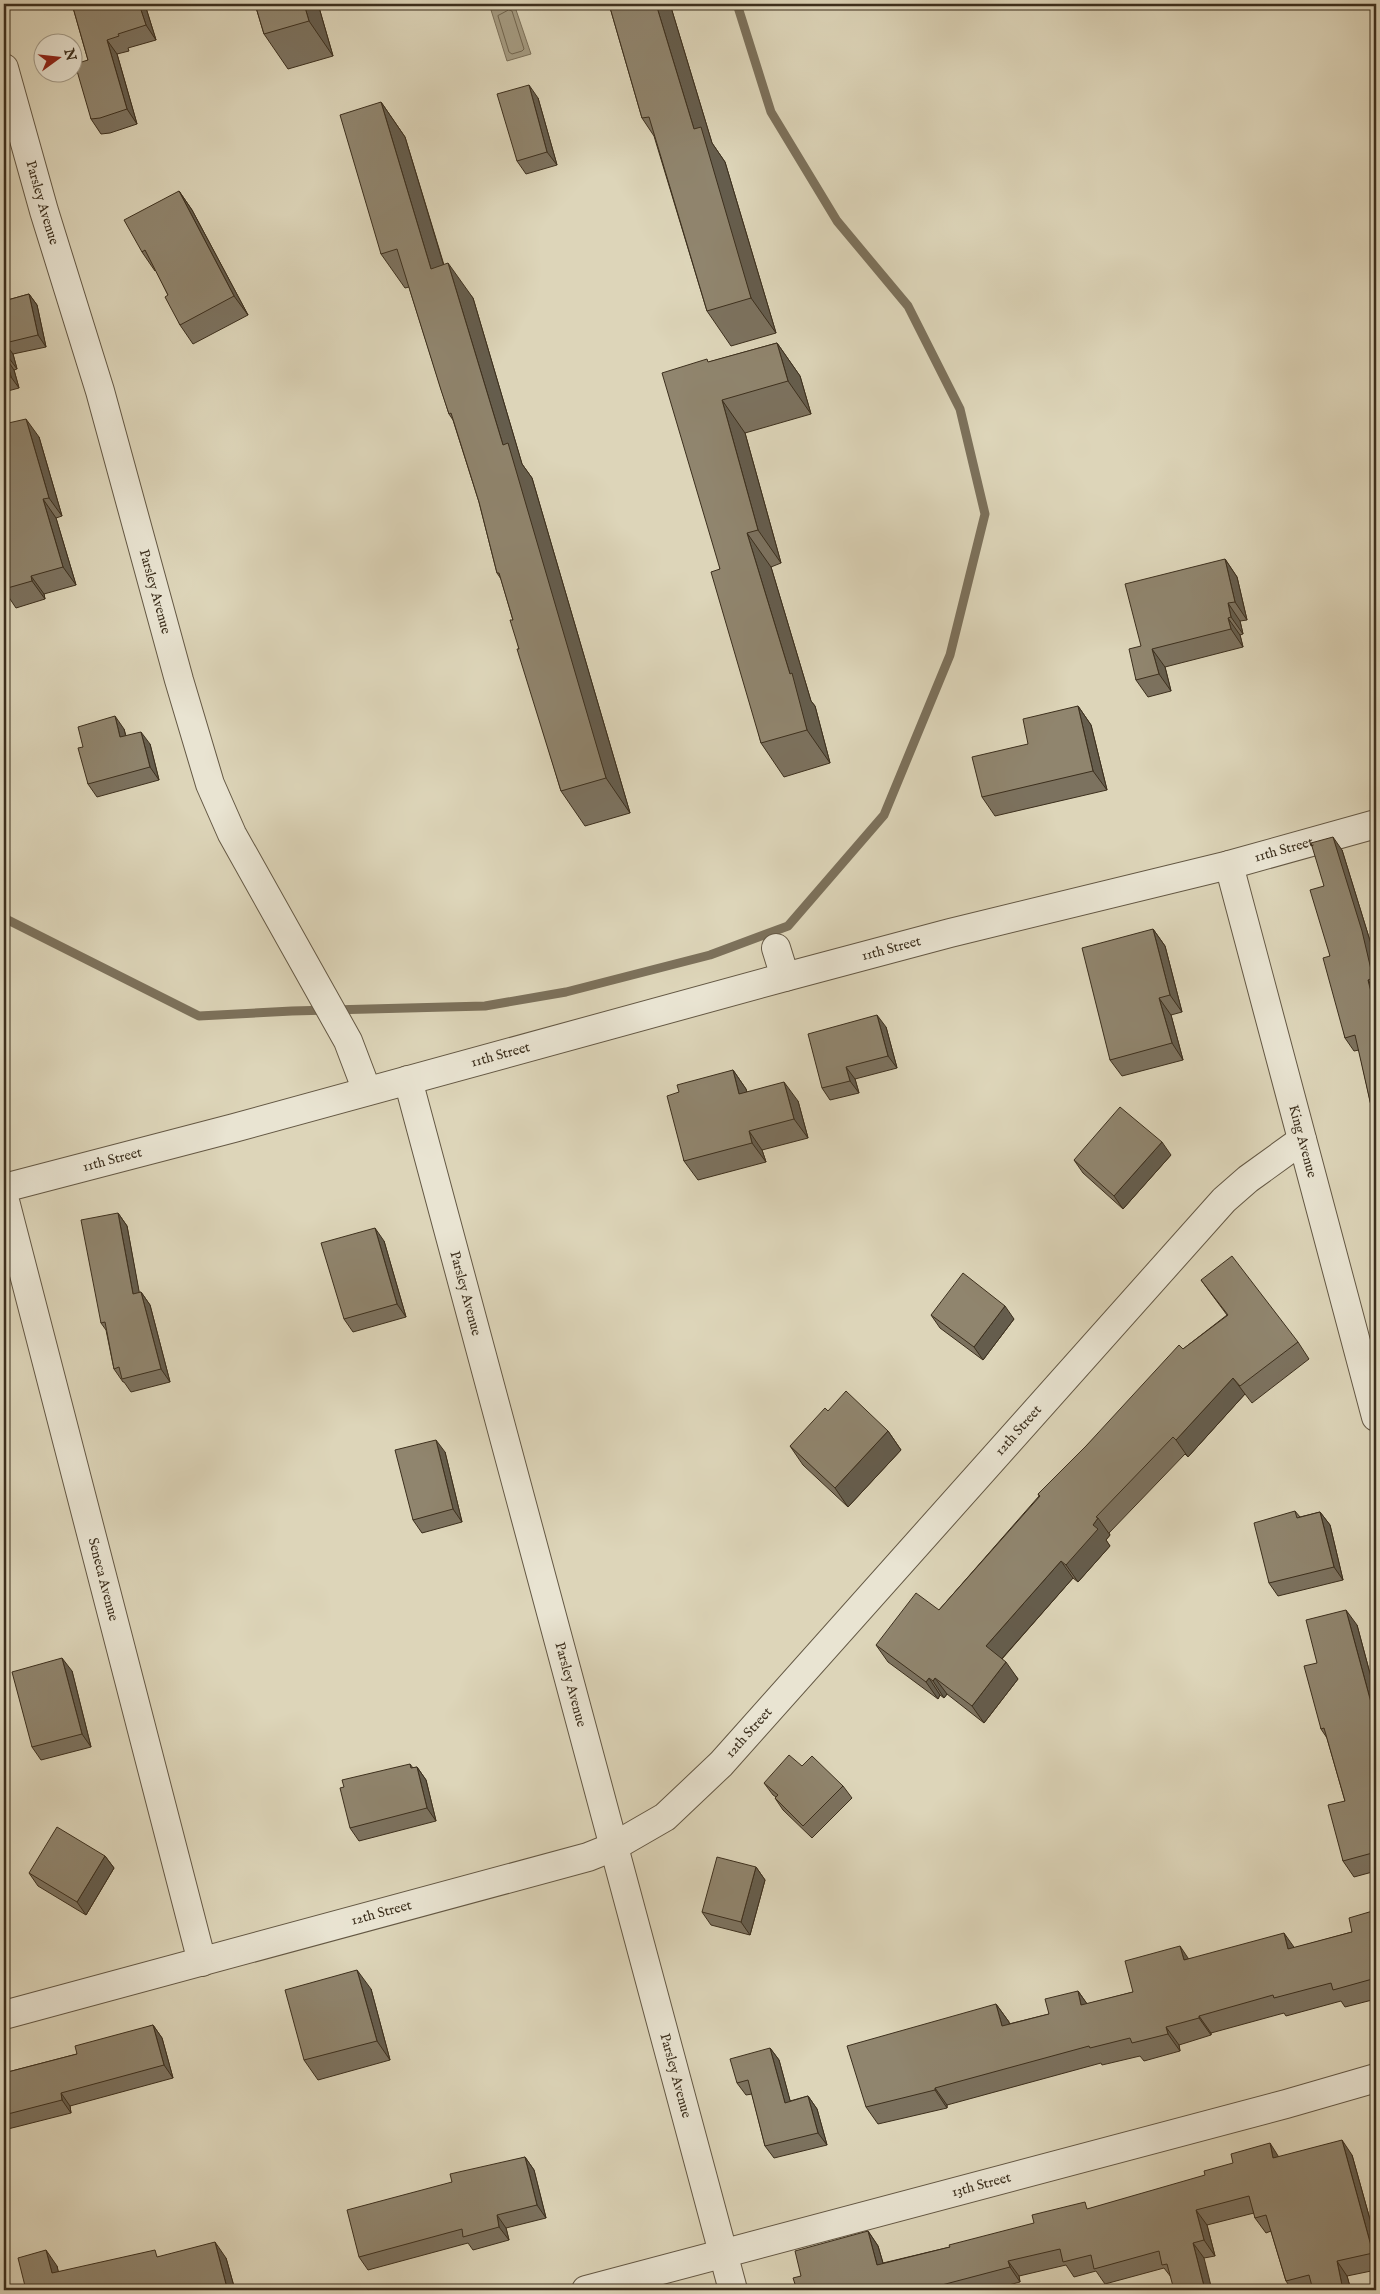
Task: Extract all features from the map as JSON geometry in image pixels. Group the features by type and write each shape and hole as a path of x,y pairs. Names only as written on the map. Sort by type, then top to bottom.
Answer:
{"street":[{"name":"Parsley Avenue","path":"4,68 44,211 100,391 179,680 210,784 232,834 348,1041 367,1090"},
{"name":"11th Street","path":"4,1188 234,1128 367,1090 950,933 1229,865 1376,824"},
{"name":"King Avenue","path":"1229,865 1376,1417"},
{"path":"776,948 785,977"},
{"name":"Parsley Avenue","path":"408,1080 733,2290"},
{"name":"12th Street","path":"4,2016 480,1888 588,1857 613,1847 665,1817 721,1764 1224,1200 1248,1179 1302,1140"},
{"name":"Seneca Avenue","path":"4,1197 202,1962"},
{"name":"13th Street","path":"586,2290 1286,2104 1376,2078"}],"water":[{"path":"514,4 531,54 507,61 491,10"}],"building":[{"path":"72,4 139,4 146,25 118,34 119,36 107,40 127,109 91,119 80,82 82,82 82,62 88,60 82,32 80,32"},
{"path":"255,4 304,4 309,21 264,34"},
{"path":"609,4 656,4 694,129 701,127 751,298 707,311 649,117 642,118"},
{"path":"529,85 547,152 517,161 497,94"},
{"path":"381,102 431,269 448,263 503,445 508,443 606,778 561,791 517,649 519,649 510,620 513,620 499,573 497,573 479,502 451,413 449,414 441,390 397,249 381,254 340,115"},
{"path":"179,191 234,296 180,325 165,297 168,295 145,250 142,252 124,220"},
{"path":"29,294 38,335 5,343 9,358 6,358 11,377 4,379 4,301"},
{"path":"777,343 788,381 722,400 758,530 747,533 790,674 792,673 807,730 761,743 711,572 720,569 662,373 707,359 708,362"},
{"path":"26,419 49,498 43,499 63,567 31,576 32,581 4,589 4,424"},
{"path":"1225,559 1235,602 1228,603 1231,617 1228,618 1231,629 1152,649 1159,674 1136,680 1129,649 1141,646 1125,584"},
{"path":"1078,706 1093,771 982,797 972,757 1028,744 1023,719"},
{"path":"115,716 120,737 141,732 150,767 88,784 78,748 83,747 78,727"},
{"path":"1333,837 1362,931 1373,978 1368,980 1376,1012 1376,1118 1374,1119 1355,1035 1345,1038 1323,958 1330,956 1310,890 1324,886 1311,843"},
{"path":"1153,929 1170,995 1159,998 1172,1043 1110,1060 1082,948"},
{"path":"877,1015 888,1056 846,1067 850,1081 822,1088 808,1034"},
{"path":"733,1070 739,1094 784,1082 794,1119 749,1131 752,1143 684,1161 667,1096 679,1092 677,1085"},
{"path":"1120,1107 1162,1142 1114,1196 1074,1160"},
{"path":"118,1213 133,1294 141,1292 161,1369 122,1379 119,1367 114,1369 105,1322 101,1323 81,1220"},
{"path":"375,1228 397,1304 344,1319 321,1243"},
{"path":"1232,1256 1298,1342 1240,1386 1233,1378 1176,1440 1173,1437 1096,1517 1098,1518 1093,1525 1098,1529 1066,1565 1061,1561 986,1646 1006,1662 972,1706 935,1678 933,1681 929,1678 926,1682 876,1645 916,1593 939,1610 1040,1496 1038,1494 1086,1446 1179,1345 1183,1349 1228,1315 1201,1280"},
{"path":"963,1273 1005,1306 974,1347 931,1315"},
{"path":"846,1391 888,1431 835,1488 790,1446 825,1408 828,1411"},
{"path":"436,1440 453,1509 413,1520 395,1450"},
{"path":"1295,1511 1297,1518 1320,1512 1334,1567 1269,1583 1254,1523"},
{"path":"1346,1610 1376,1721 1376,1852 1343,1861 1328,1805 1345,1801 1324,1728 1321,1729 1304,1666 1317,1663 1306,1620"},
{"path":"62,1658 82,1734 32,1747 12,1672"},
{"path":"789,1755 802,1766 812,1756 843,1786 803,1826 775,1798 778,1795 764,1783"},
{"path":"410,1764 411,1768 417,1767 427,1808 350,1828 340,1788 344,1787 342,1780"},
{"path":"57,1827 105,1856 77,1902 29,1873"},
{"path":"717,1857 756,1867 741,1922 702,1912"},
{"path":"1376,1910 1376,1978 1333,1990 1331,1983 1274,1998 1273,1995 1166,2027 1168,2034 1132,2043 1130,2038 1090,2048 1089,2046 935,2088 935,2090 866,2107 847,2046 996,2004 1002,2026 1049,2014 1045,1999 1078,1991 1081,2005 1133,1992 1125,1961 1180,1946 1184,1960 1284,1933 1288,1949 1352,1932 1349,1918"},
{"path":"357,1970 377,2041 304,2060 285,1990"},
{"path":"153,2025 164,2065 61,2093 62,2100 4,2115 4,2073 77,2054 75,2046"},
{"path":"770,2048 785,2103 808,2096 818,2133 765,2146 748,2080 737,2083 730,2059"},
{"path":"1342,2140 1373,2253 1337,2261 1343,2290 1313,2290 1309,2275 1286,2281 1266,2215 1255,2218 1249,2196 1196,2210 1204,2240 1193,2243 1205,2290 1174,2290 1167,2264 1162,2265 1159,2251 1094,2269 1091,2255 1063,2262 1060,2249 1008,2261 1010,2267 938,2286 940,2290 797,2290 793,2278 801,2276 795,2251 868,2231 877,2265 1034,2223 1032,2215 1085,2202 1087,2209 1205,2175 1204,2171 1233,2163 1231,2154 1270,2143 1273,2158"},
{"path":"525,2157 537,2205 497,2215 499,2227 463,2237 462,2229 359,2257 347,2210 452,2182 450,2174"},
{"path":"215,2242 227,2288 217,2290 26,2290 18,2258 46,2250 52,2273 155,2250 157,2257"}],"waterway":[{"path":"4,918 199,1016 292,1011 485,1006 566,992 710,955 788,926 884,815 950,655 985,514 960,409 908,306 837,221 771,112 737,4"}]}
